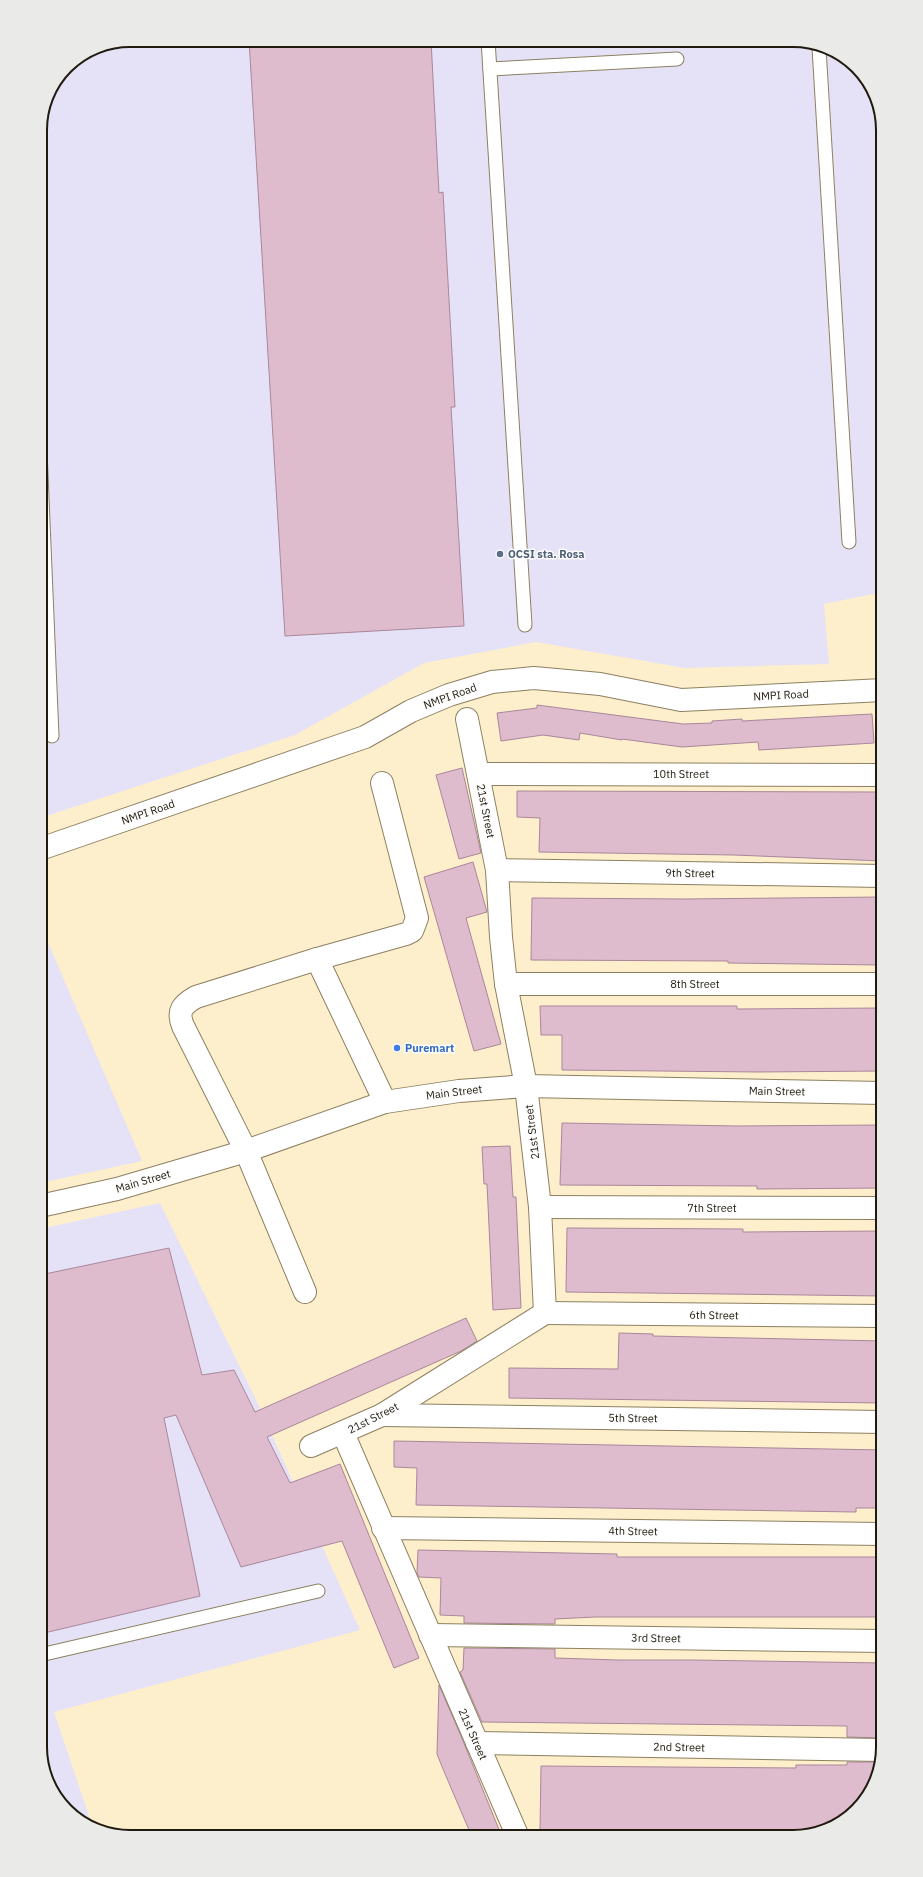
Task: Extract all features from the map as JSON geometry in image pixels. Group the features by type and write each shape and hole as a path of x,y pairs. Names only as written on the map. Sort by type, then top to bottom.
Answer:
{"street":[{"name":"NMPI Road","path":"47,847 365,737 411,711 449,695 492,682 534,678 600,684 681,700 876,690"},
{"name":"21st Street","path":"311,1446 382,1415 545,1313 540,1207 526,1086 506,984 501,937 497,870 468,719"},
{"name":"10th Street","path":"479,774 876,775"},
{"path":"305,1292 246,1151 183,1026 180,1018 180,1010 185,1003 196,997 412,931 417,918 382,783"},
{"name":"9th Street","path":"497,870 876,876"},
{"path":"317,959 385,1102"},
{"name":"8th Street","path":"506,984 876,984"},
{"name":"Main Street","path":"47,1204 117,1189 246,1151 385,1102 484,1088 526,1086 876,1093"},
{"name":"7th Street","path":"540,1207 876,1208"},
{"name":"6th Street","path":"545,1313 876,1316"},
{"name":"5th Street","path":"382,1415 876,1422"},
{"name":"21st Street","path":"343,1433 515,1830"},
{"name":"4th Street","path":"384,1528 876,1534"},
{"name":"3rd Street","path":"430,1635 876,1641"},
{"name":"2nd Street","path":"477,1743 876,1750"}],"lane":[{"path":"488,47 525,625"},
{"path":"819,51 849,542"},
{"path":"490,69 678,59"},
{"path":"47,617 52,736"},
{"path":"47,1653 318,1591"}],"shaded area":[{"path":"130,47 799,47 820,51 844,64 859,79 865,88 872,103 876,124 876,593 824,604 829,664 685,668 536,642 424,663 295,735 47,816 47,124 53,98 58,88 71,71 88,58 98,53"},
{"path":"47,940 142,1161 47,1181"},
{"path":"160,1203 258,1404 360,1630 54,1712 90,1819 75,1809 58,1789 50,1769 47,1747 47,1227"}],"building":[{"path":"249,47 431,47 439,193 443,192 455,407 451,407 464,626 285,636"},
{"path":"537,705 683,724 712,723 712,721 742,719 742,721 872,714 874,743 759,750 758,742 682,747 622,740 580,733 579,740 543,735 501,741 497,713 537,708"},
{"path":"462,768 481,853 459,859 436,775"},
{"path":"517,791 876,792 876,861 734,855 539,852 540,818 517,817"},
{"path":"473,862 487,912 466,918 501,1044 474,1051 424,877"},
{"path":"876,897 876,965 728,963 728,961 531,960 532,898 685,899"},
{"path":"540,1006 737,1006 737,1009 876,1008 876,1071 758,1072 562,1070 562,1035 541,1035"},
{"path":"562,1123 737,1126 876,1125 876,1188 757,1189 757,1186 560,1185"},
{"path":"510,1146 513,1197 516,1197 521,1308 493,1310 487,1184 484,1184 482,1147"},
{"path":"567,1228 743,1229 743,1232 876,1231 876,1296 566,1292"},
{"path":"169,1248 202,1375 234,1370 255,1412 466,1318 477,1341 461,1351 267,1437 290,1483 340,1464 419,1658 394,1668 342,1541 241,1567 176,1415 164,1418 200,1596 47,1632 47,1274"},
{"path":"619,1333 653,1334 653,1336 876,1341 876,1403 509,1398 509,1368 618,1369"},
{"path":"394,1441 876,1450 876,1508 856,1508 856,1512 416,1505 417,1468 394,1467"},
{"path":"418,1550 617,1554 617,1557 876,1557 876,1617 595,1617 555,1619 555,1624 464,1623 464,1616 440,1615 441,1578 419,1577 417,1573"},
{"path":"464,1648 555,1649 555,1658 876,1663 876,1738 847,1737 847,1726 482,1722 460,1672 463,1670"},
{"path":"439,1685 499,1830 469,1830 437,1754"},
{"path":"847,1762 874,1762 872,1774 867,1784 852,1806 835,1819 820,1826 793,1830 540,1830 541,1766 796,1768 796,1765 847,1765"}],"place":[{"name":"OCSI sta. Rosa","path":"500,554"},
{"name":"Puremart","path":"397,1048"}]}
